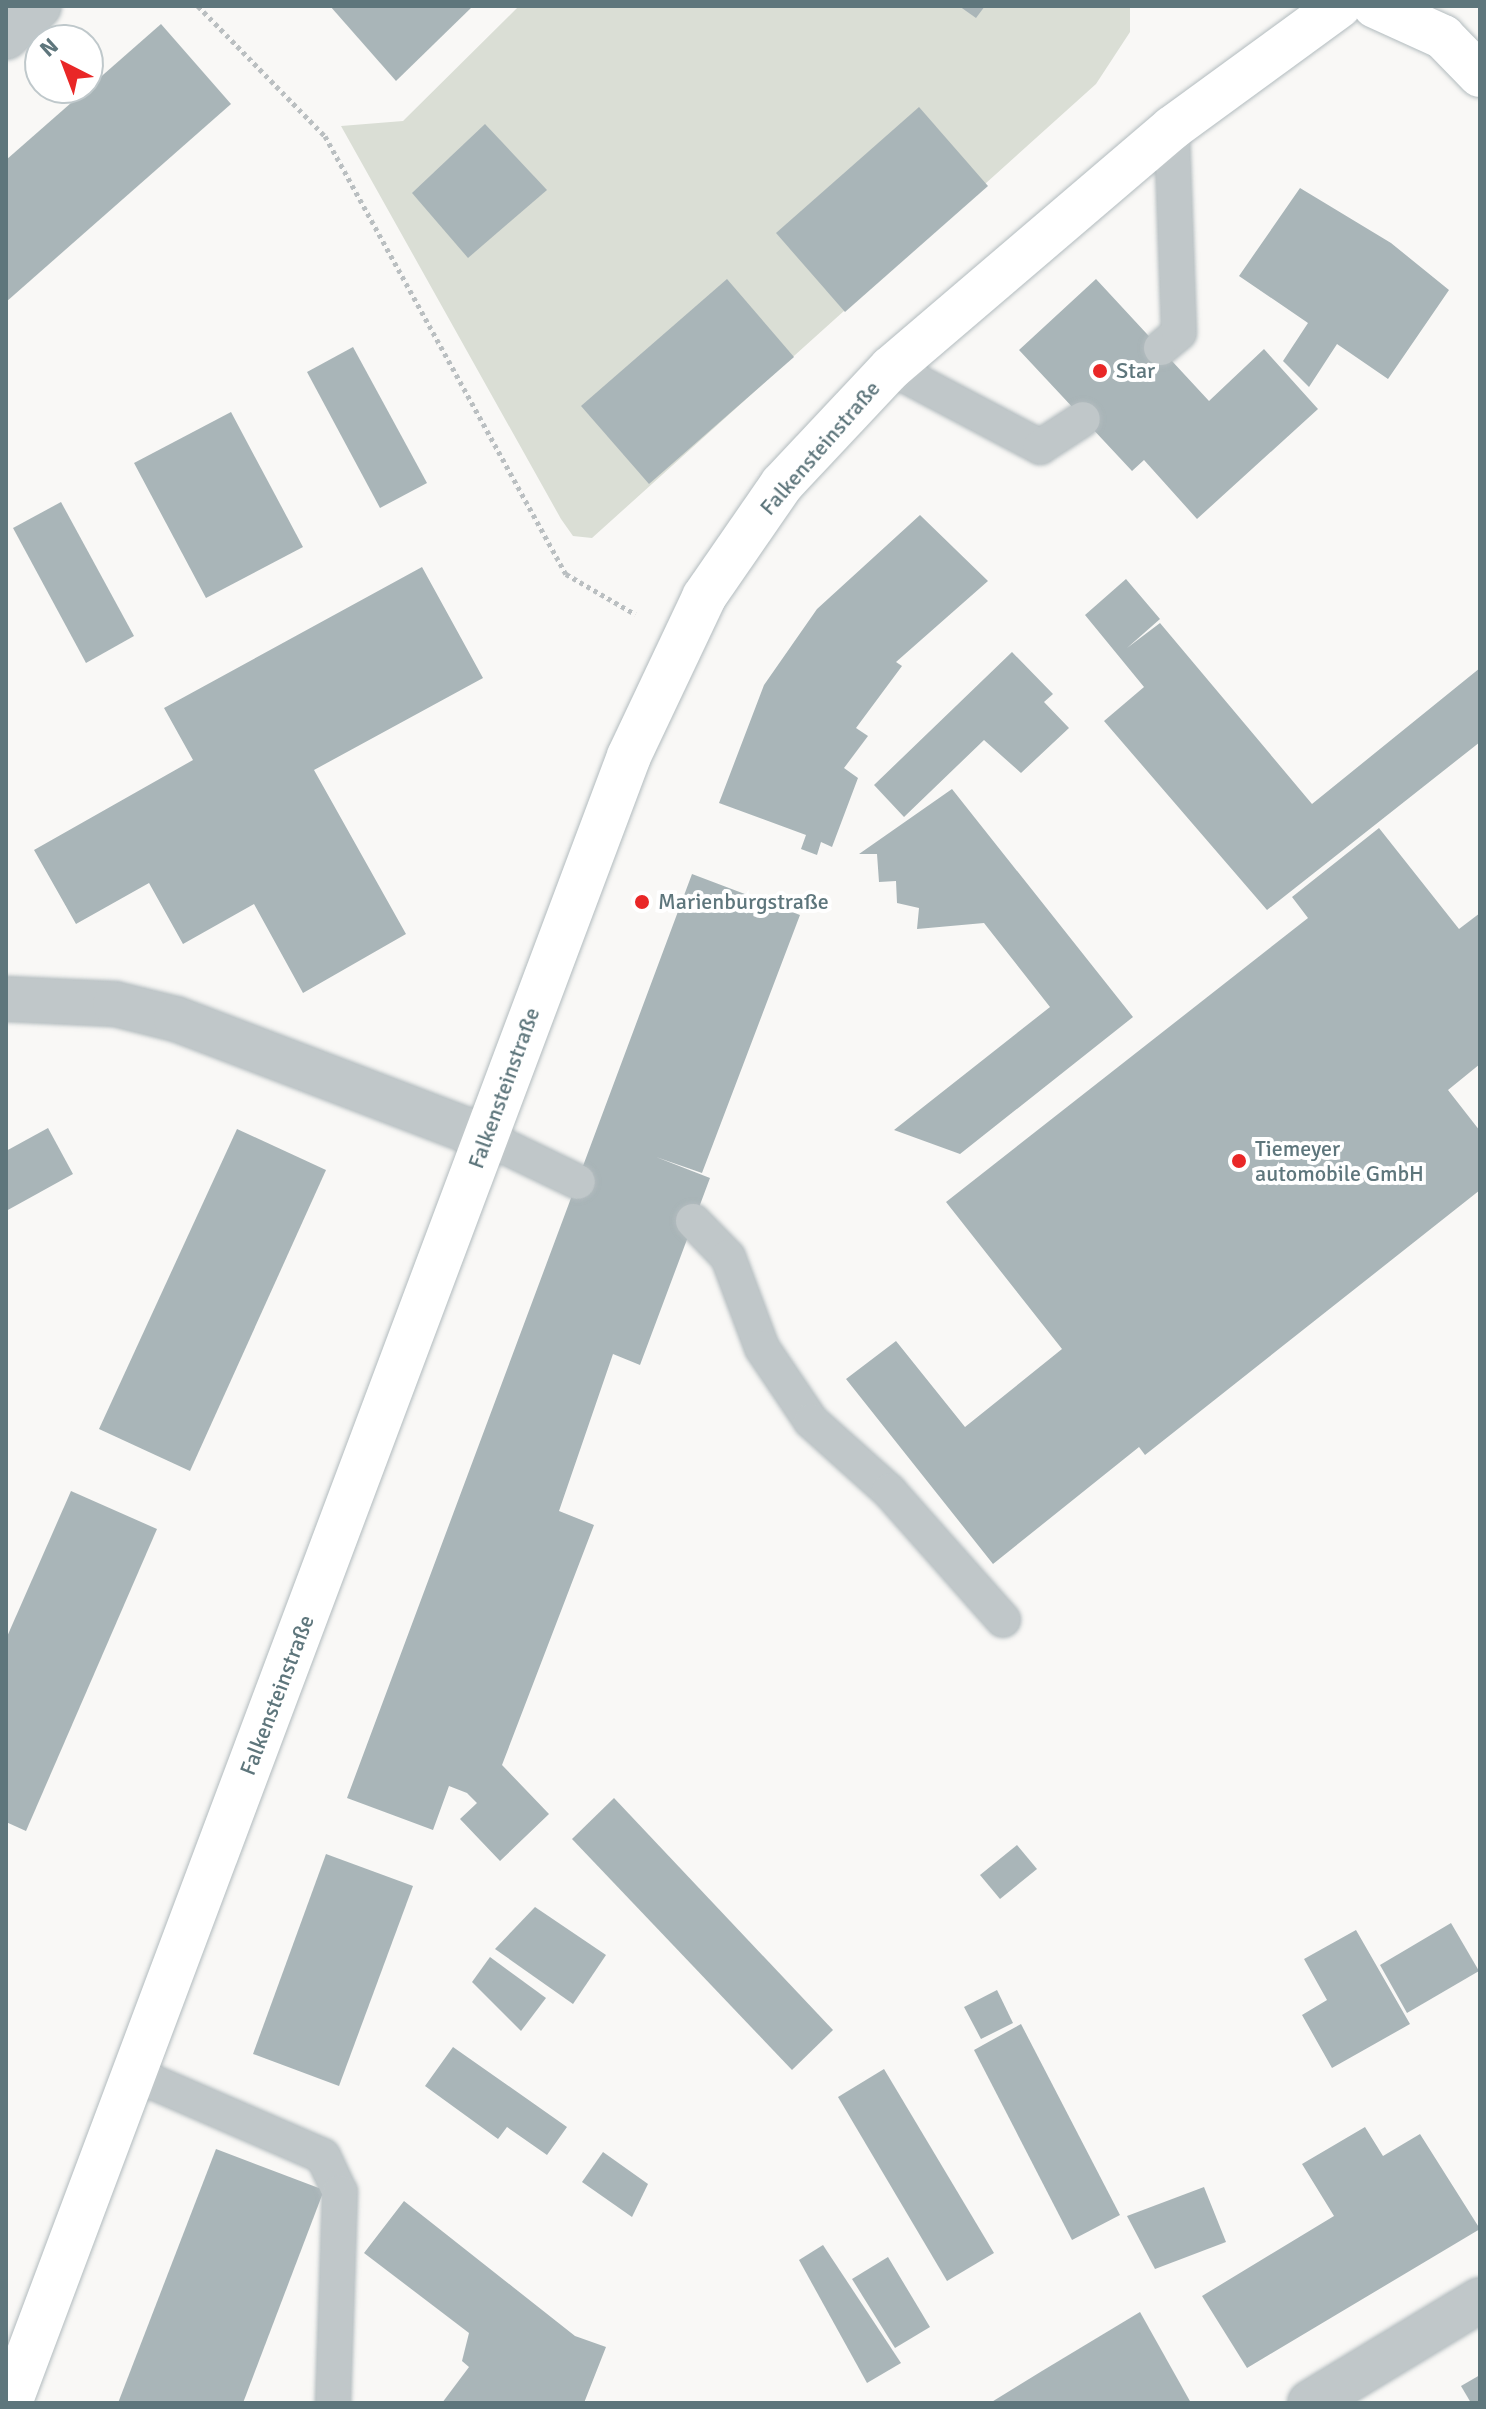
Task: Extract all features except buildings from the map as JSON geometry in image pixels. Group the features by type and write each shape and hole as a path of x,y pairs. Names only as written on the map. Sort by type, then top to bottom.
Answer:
{"street":[{"path":"6,37 39,6"},
{"name":"Falkensteinstraße","path":"10,2403 629,756 681,640 782,484 891,368 1172,128 1339,6"},
{"path":"1375,6 1443,37 1480,75"},
{"path":"6,999 115,1004 176,1019 485,1137"},
{"path":"1310,2403 1480,2300"}],"lane":[{"path":"1161,348 1179,333 1172,128"},
{"path":"891,368 1040,447 1083,419"},
{"path":"485,1137 578,1182"},
{"path":"693,1221 728,1257 762,1348 811,1421 889,1491 1003,1620"},
{"path":"132,2073 323,2156 340,2192 333,2403"}],"path":[{"path":"198,6 325,136 566,574 681,640"}],"shaded area":[{"path":"519,6 1130,6 1130,32 1096,84 592,538 573,536 561,519 341,126 403,121"}],"place":[{"name":"Star","path":"1100,371"},
{"name":"Marienburgstraße","path":"642,902"},
{"name":"Tiemeyer automobile GmbH","path":"1239,1161"}]}
